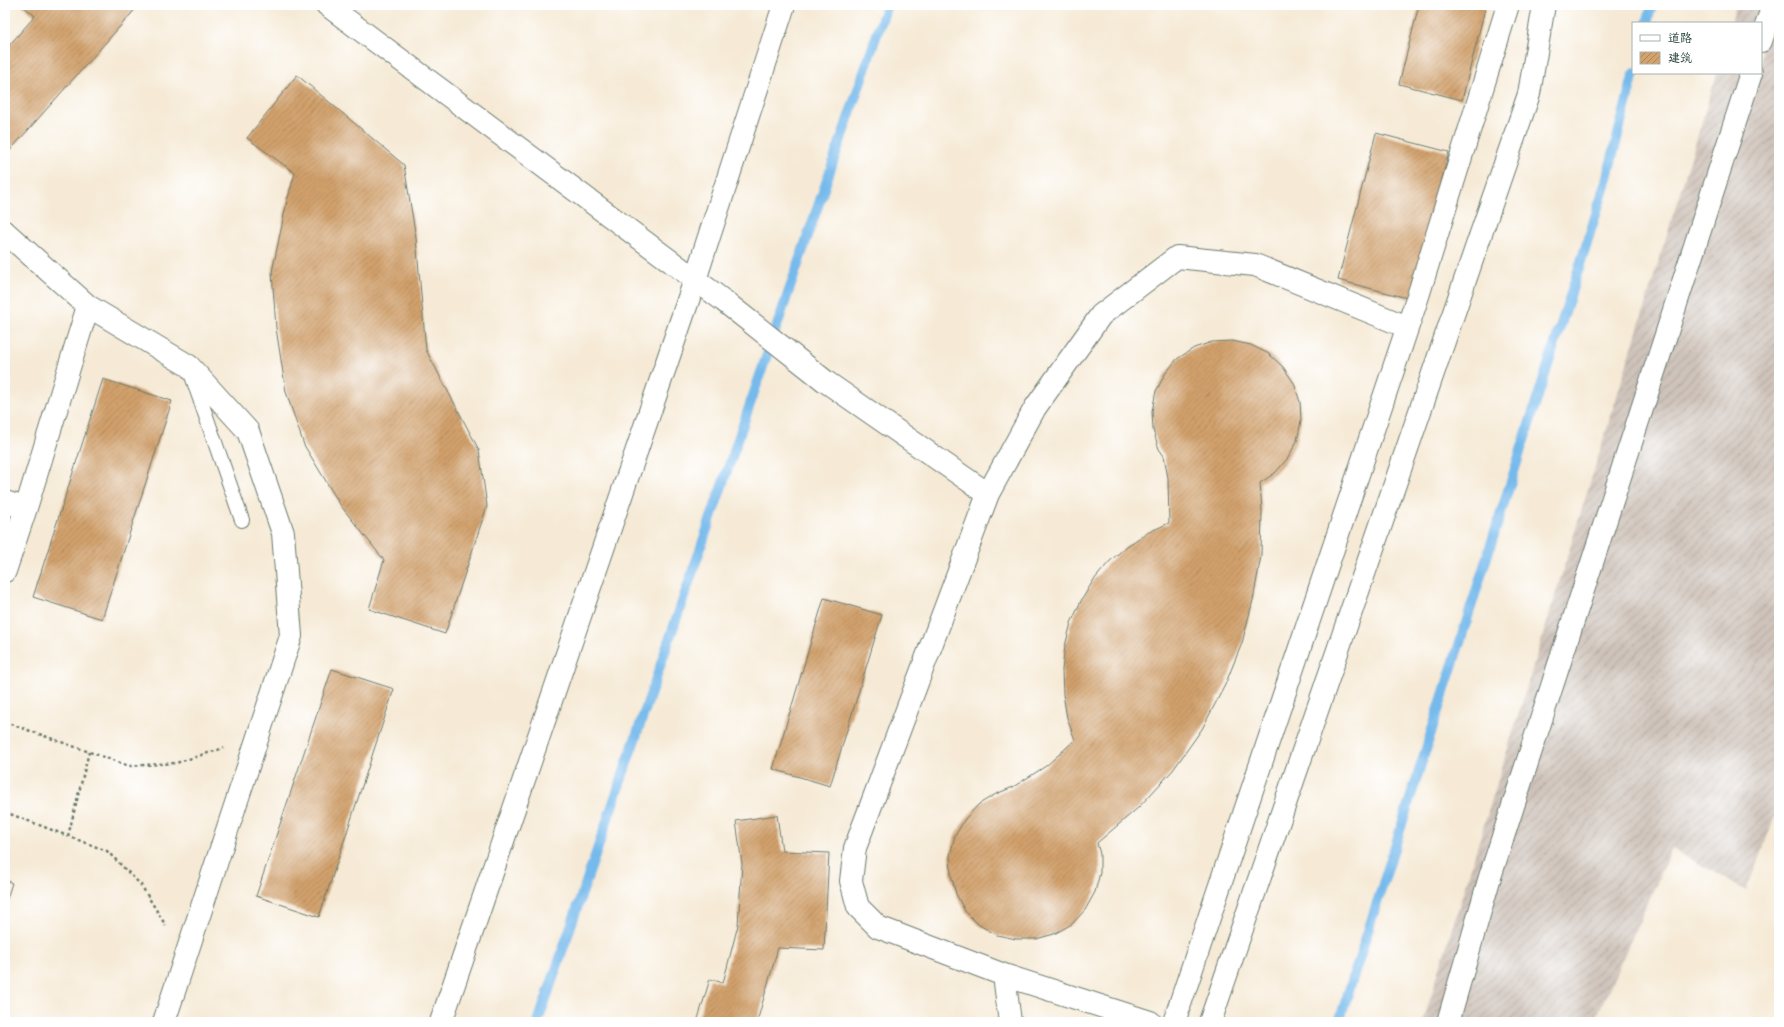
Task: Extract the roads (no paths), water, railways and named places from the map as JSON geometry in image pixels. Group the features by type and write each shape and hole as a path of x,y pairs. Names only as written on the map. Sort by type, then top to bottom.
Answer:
{"street":[{"path":"327,5 724,301 825,381 988,494"},
{"path":"441,1022 695,280 784,5"},
{"path":"1174,1022 1407,327 1508,5"},
{"path":"1210,1022 1528,94 1544,5"},
{"path":"1762,38 1773,5"},
{"path":"1448,1022 1491,872 1751,74"},
{"path":"5,232 88,306 189,366 248,431 283,533 291,636 164,1022"},
{"path":"1150,1022 1004,975 878,927 858,907 851,881 855,848 988,494 1035,408 1101,315 1177,257 1255,266 1407,327"},
{"path":"5,571 26,508 88,306"},
{"path":"5,502 26,508"},
{"path":"1004,975 1010,1022"}],"lane":[{"path":"189,366 242,520"}],"waterway":[{"path":"538,1022 887,5"},
{"path":"1647,22 1652,5"},
{"path":"1339,1022 1604,189 1634,74"}]}
